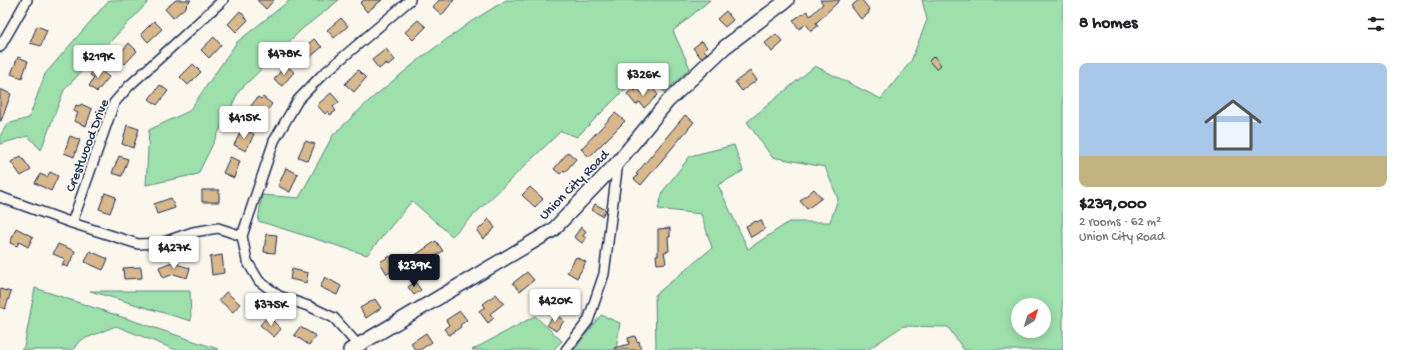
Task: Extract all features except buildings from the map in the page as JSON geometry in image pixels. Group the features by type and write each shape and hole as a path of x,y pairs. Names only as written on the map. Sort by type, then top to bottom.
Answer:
{"main road":[{"name":"Union City Road","path":"354,347 553,230 618,162 673,96 725,47 787,0"}],"street":[{"path":"0,48 27,0"},
{"name":"Crestwood Drive","path":"72,223 114,103 129,86 223,0"},
{"path":"354,347 334,318 311,307 279,296 259,281 247,261 242,236 274,141 298,100 321,76 410,0"},
{"path":"566,350 588,321 604,274 618,162"},
{"path":"0,197 72,223 138,244 161,243 193,232 218,228 242,236"}],"green space":[{"path":"109,0 150,0 64,90 41,150 28,136 0,144 0,136 7,124 29,118 45,74"},
{"path":"290,0 339,0 302,29 239,91 198,174 146,185 149,130 189,111 237,42"},
{"path":"506,0 710,0 673,31 690,68 665,92 640,74 577,137 561,131 452,236 412,201 367,255 258,221 262,195 299,198 333,135 371,99 422,57 472,21"},
{"path":"922,0 1063,0 1063,350 964,350 948,327 903,326 867,350 656,350 655,295 712,248 701,214 658,209 663,191 690,156 734,145 743,171 718,185 748,249 789,222 830,222 838,199 825,167 772,157 747,122 815,66 881,99 911,61 927,20"},
{"path":"35,288 218,350 176,350 116,326 79,341 73,350 21,350 24,347"},
{"path":"90,291 190,291 191,321"},
{"path":"601,315 620,323 616,350 574,350"},
{"path":"535,316 562,341 553,350 472,350"}]}
